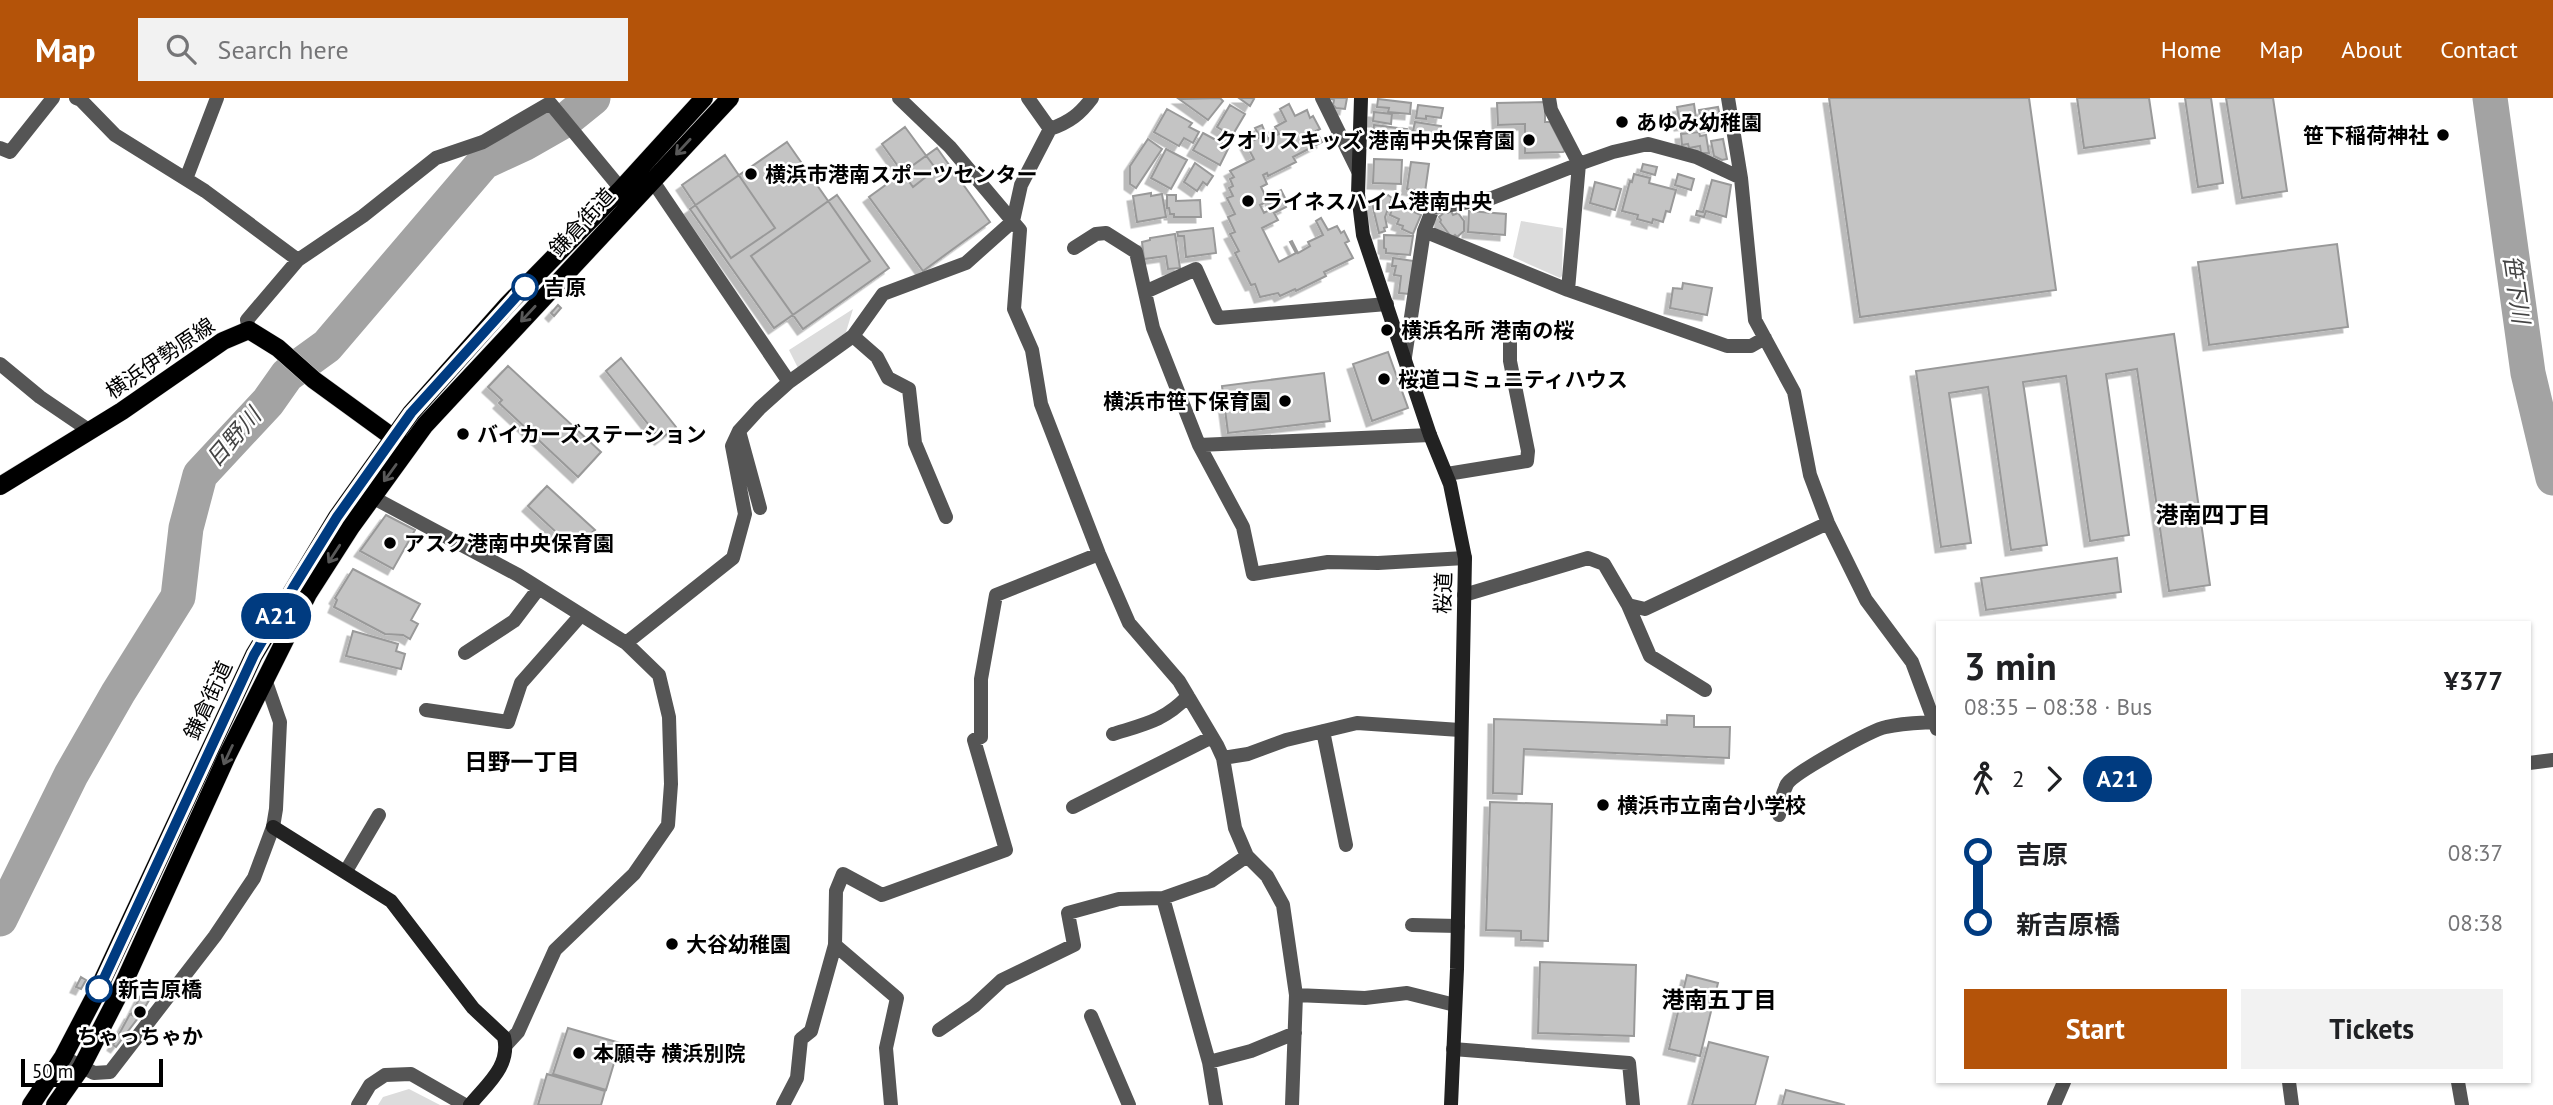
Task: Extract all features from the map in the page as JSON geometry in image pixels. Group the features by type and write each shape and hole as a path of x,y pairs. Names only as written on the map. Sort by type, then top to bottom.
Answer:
{"main road":[{"name":"鎌倉街道","path":"55,1105 80,1068 157,913 227,756 308,594 372,497 400,443 411,413 508,304 621,189 704,98"},
{"name":"鎌倉街道","path":"31,1105 63,1057 97,992 254,655 337,517 400,443 425,425 730,98"},
{"name":"横浜伊勢原線","path":"0,486 90,430 223,341 249,330 278,348 314,380 400,443"}],"street":[{"path":"0,148 10,152 53,98"},
{"path":"76,98 115,135 205,191 298,260"},
{"path":"186,179 217,98"},
{"path":"899,98 950,147 1020,230 1013,309 1032,350 1041,404 1099,554 1129,623 1179,681 1212,737 1223,758 1235,828 1247,856 1267,876 1283,905 1296,995 1292,1105"},
{"path":"1028,98 1050,129"},
{"path":"626,643 733,558 745,514 732,446 739,431 789,382 853,336 883,294 966,263 1013,221 1021,185 1050,129 1069,123 1092,98"},
{"path":"1322,98 1358,171"},
{"name":"桜道","path":"1361,98 1358,171 1363,235 1430,435 1447,474 1465,558 1458,926 1451,1105"},
{"path":"1549,98 1551,110 1579,164 1568,290"},
{"path":"1728,98 1741,178 1755,320 1794,391 1810,475 1828,523 1866,600 1912,662 1936,725 1900,725 1875,730 1802,770 1788,782 1781,800 1779,816"},
{"path":"249,330 247,320 298,260 363,216 436,158 483,142 550,103 621,189"},
{"path":"1405,357 1424,232 1433,208 1492,198 1613,152 1648,144 1696,156 1741,178"},
{"path":"652,180 789,382"},
{"path":"1424,232 1568,290 1727,346 1751,346 1765,338"},
{"path":"1074,248 1096,234 1106,233 1136,252 1153,328 1199,445 1243,527 1253,574 1328,562 1378,563 1465,558"},
{"path":"1145,292 1196,269 1218,318 1387,304"},
{"path":"1447,474 1527,461 1528,451 1510,361 1510,334"},
{"path":"853,336 877,357 888,378 909,389 915,443 946,517"},
{"path":"0,364 40,397 90,430"},
{"path":"739,431 760,508"},
{"path":"1199,445 1430,435"},
{"path":"372,497 539,588 626,643 659,675 669,717 671,784 668,825 634,874 555,950 518,1032 506,1045"},
{"path":"1628,606 1645,609 1828,523"},
{"path":"783,1105 797,1078 801,1039 811,1031 835,945 836,891 844,874 882,895 1006,850 974,740 981,737 981,679 996,596 1099,554"},
{"path":"1464,596 1588,558 1604,564 1628,606 1650,656 1705,690"},
{"path":"465,653 514,621 539,588"},
{"path":"426,710 508,722 521,683 581,615"},
{"path":"63,1057 94,1073 110,1072 215,936 254,878 273,827 276,809 280,722 265,680"},
{"path":"1113,734 1160,720 1188,696"},
{"path":"1223,758 1248,754 1286,740 1357,723 1460,730"},
{"path":"1323,731 1346,845"},
{"path":"1073,807 1212,737"},
{"path":"2531,763 2553,760"},
{"path":"346,871 379,815"},
{"path":"273,827 391,901 473,1008 504,1037 506,1058 499,1070 467,1105 411,1074 385,1075 370,1085 358,1105"},
{"path":"939,1030 974,1006 1002,980 1074,945 1068,913 1119,899 1163,898 1211,881 1247,856"},
{"path":"1163,898 1209,1062 1216,1105"},
{"path":"1412,925 1458,926"},
{"path":"835,945 897,998 886,1048 891,1105"},
{"path":"1296,995 1366,998 1407,993 1455,1005"},
{"path":"1091,1016 1129,1105"},
{"path":"1209,1062 1251,1051 1295,1032"},
{"path":"1453,1049 1629,1063 1633,1105"},
{"path":"2054,1105 2064,1083"},
{"path":"2289,1083 2292,1105"},
{"path":"2458,1083 2462,1105"}],"shaded area":[{"path":"1521,221 1563,228 1560,278 1513,257"},
{"path":"853,309 846,332 799,370 789,350"},
{"path":"409,1089 440,1105 378,1105 383,1097"}],"building":[{"path":"1220,98 1223,101 1208,120 1179,99"},
{"path":"1239,98 1252,98 1254,99 1250,106"},
{"path":"1329,98 1347,98 1345,109 1336,108 1333,105 1334,100"},
{"path":"1829,98 2029,98 2056,290 1860,317"},
{"path":"2077,98 2149,98 2155,138 2084,148"},
{"path":"2185,98 2211,98 2223,183 2198,187"},
{"path":"2226,98 2273,98 2287,191 2242,198"},
{"path":"1378,99 1411,103 1410,114 1388,112 1389,108 1377,107"},
{"path":"1545,102 1545,122 1550,122 1565,151 1525,153 1525,124 1498,125 1497,103"},
{"name":"ライネスハイム港南中央","path":"1289,104 1295,116 1307,110 1310,118 1313,116 1320,129 1316,131 1322,142 1293,157 1296,162 1268,176 1267,173 1263,175 1267,184 1261,187 1268,201 1260,205 1264,213 1275,207 1269,196 1281,190 1286,207 1274,213 1278,220 1262,228 1279,262 1296,253 1290,242 1292,241 1298,253 1310,246 1308,242 1323,235 1316,221 1321,218 1328,230 1337,226 1341,233 1344,231 1349,241 1345,243 1353,258 1324,272 1326,276 1296,291 1295,289 1280,296 1278,293 1260,297 1235,253 1239,251 1230,234 1235,232 1228,217 1235,214 1227,198 1233,196 1229,188 1233,186 1230,179 1234,177 1230,171 1254,159 1246,144 1260,137 1255,128 1262,125 1268,139 1279,134 1275,127 1286,121 1280,109"},
{"path":"1694,104 1697,125 1680,125 1677,107"},
{"path":"1230,105 1245,114 1232,136 1217,127"},
{"path":"1418,105 1443,108 1441,118 1416,118"},
{"path":"1718,107 1721,121 1712,122 1713,126 1702,128 1699,110"},
{"path":"1167,109 1192,123 1189,127 1199,132 1193,143 1184,138 1179,146 1154,132"},
{"path":"1374,112 1392,114 1391,124 1373,121"},
{"path":"1415,122 1441,126 1439,139 1416,139 1417,132 1413,131"},
{"path":"1374,125 1407,129 1406,134 1403,133 1403,138 1383,136 1373,132"},
{"path":"905,127 936,169 913,187 882,144"},
{"path":"1699,132 1700,136 1706,135 1709,153 1701,153 1700,146 1689,148 1688,144 1682,145 1681,134"},
{"path":"1203,133 1229,147 1220,165 1193,150"},
{"path":"1148,139 1162,149 1136,188 1130,184 1130,166"},
{"path":"1723,139 1727,159 1722,160 1714,156 1711,141"},
{"path":"787,142 870,261 774,328 690,209"},
{"path":"937,148 990,222 923,271 869,197"},
{"path":"1166,149 1187,160 1171,189 1151,178"},
{"path":"725,155 775,228 731,258 682,185"},
{"path":"1374,159 1402,160 1401,184 1373,183"},
{"path":"1411,162 1429,164 1425,192 1407,189"},
{"path":"1195,163 1213,176 1207,185 1203,182 1197,191 1184,182"},
{"path":"1643,164 1657,167 1655,175 1641,171"},
{"path":"1634,174 1650,178 1649,183 1676,190 1670,212 1666,211 1663,222 1653,219 1652,223 1637,219 1638,215 1622,211"},
{"path":"1678,174 1694,179 1691,190 1675,185"},
{"path":"1712,180 1731,185 1726,217 1706,211 1704,217 1696,215 1697,211 1703,212"},
{"path":"1595,182 1621,189 1615,210 1590,203"},
{"path":"1151,193 1151,196 1162,194 1166,217 1137,222 1133,196"},
{"path":"837,195 889,268 803,329 751,256"},
{"path":"1167,195 1176,195 1176,201 1200,200 1201,217 1174,217 1167,208"},
{"path":"1388,195 1392,198 1385,217 1387,227 1379,233 1371,199"},
{"path":"1396,199 1407,204 1405,208 1421,215 1413,234 1402,229 1403,226 1397,224 1399,219 1390,215"},
{"path":"1446,211 1451,211 1453,215 1458,213 1464,221 1464,231 1457,237 1455,235 1452,238 1440,222 1439,217"},
{"path":"1469,211 1506,214 1505,235 1468,232"},
{"path":"1213,228 1216,253 1186,257 1184,236 1178,236 1177,232"},
{"path":"1175,234 1180,268 1168,269 1166,256 1144,259 1142,242"},
{"path":"1384,235 1413,236 1410,255 1386,253"},
{"path":"2337,244 2348,327 2209,345 2198,262"},
{"path":"1393,258 1414,261 1409,294 1399,293 1401,276 1394,275 1396,266 1392,266"},
{"path":"1683,283 1712,288 1707,315 1670,308 1673,288 1682,289"},
{"path":"558,305 561,308 554,316 551,313"},
{"path":"2174,334 2210,585 2169,591 2137,369 2106,374 2129,535 2090,541 2066,376 2023,382 2047,545 2011,550 1988,387 1949,393 1971,543 1941,547 1916,371"},
{"path":"1388,352 1408,408 1372,421 1353,364"},
{"path":"621,358 676,427 660,439 606,371"},
{"path":"508,366 601,452 578,477 499,403 502,400 488,387"},
{"path":"1324,373 1330,421 1228,433 1222,386"},
{"path":"547,486 595,530 573,548 528,506"},
{"path":"386,515 415,530 393,569 360,551"},
{"path":"2117,558 2121,592 1986,610 1981,578"},
{"path":"353,569 420,604 411,620 418,624 410,639 403,635 385,634 334,607 337,600 335,598"},
{"path":"353,631 398,644 396,651 405,654 401,669 346,656"},
{"path":"1667,715 1694,716 1694,727 1730,727 1729,758 1524,749 1522,794 1493,793 1494,719 1667,725"},
{"path":"1490,802 1552,804 1548,941 1521,940 1521,931 1486,930"},
{"path":"1540,962 1636,965 1634,1036 1538,1033"},
{"path":"1687,975 1718,983 1700,1056 1669,1049"},
{"path":"81,977 86,980 81,989 76,987"},
{"path":"142,993 151,997 139,1017 132,1013"},
{"path":"130,1014 138,1018 116,1047 113,1045"},
{"path":"568,1028 620,1043 606,1090 553,1074"},
{"path":"1709,1042 1768,1057 1755,1105 1692,1105"},
{"path":"547,1074 605,1091 601,1105 538,1105"},
{"path":"1786,1090 1845,1105 1782,1105"}],"waterway":[{"name":"日野川","path":"0,919 71,775 178,597 186,528 200,475 268,402 287,375 327,346 484,162 567,119 593,98"},
{"name":"笹下川","path":"2490,98 2528,373 2553,478"}],"bus line":[{"name":"A21","path":"99,989 254,655 293,588 337,517 411,413 525,287"}],"place":[{"name":"あゆみ幼稚園","path":"1622,122"},
{"name":"笹下稲荷神社","path":"2443,135"},
{"name":"クオリスキッズ 港南中央保育園","path":"1529,140"},
{"name":"横浜市港南スポーツセンター","path":"751,174"},
{"name":"ライネスハイム港南中央","path":"1248,201"},
{"name":"吉原","path":"525,287"},
{"name":"横浜名所 港南の桜","path":"1387,330"},
{"name":"桜道コミュニティハウス","path":"1384,379"},
{"name":"横浜市笹下保育園","path":"1285,401"},
{"name":"バイカーズステーション","path":"463,434"},
{"name":"アスク港南中央保育園","path":"390,543"},
{"name":"横浜市立南台小学校","path":"1603,805"},
{"name":"大谷幼稚園","path":"672,944"},
{"name":"新吉原橋","path":"99,989"},
{"name":"ちゃっちゃか","path":"140,1012"},
{"name":"本願寺 横浜別院","path":"579,1053"}],"district":[{"name":"港南四丁目","path":"2213,514"},
{"name":"日野一丁目","path":"522,761"},
{"name":"港南五丁目","path":"1719,999"}]}
